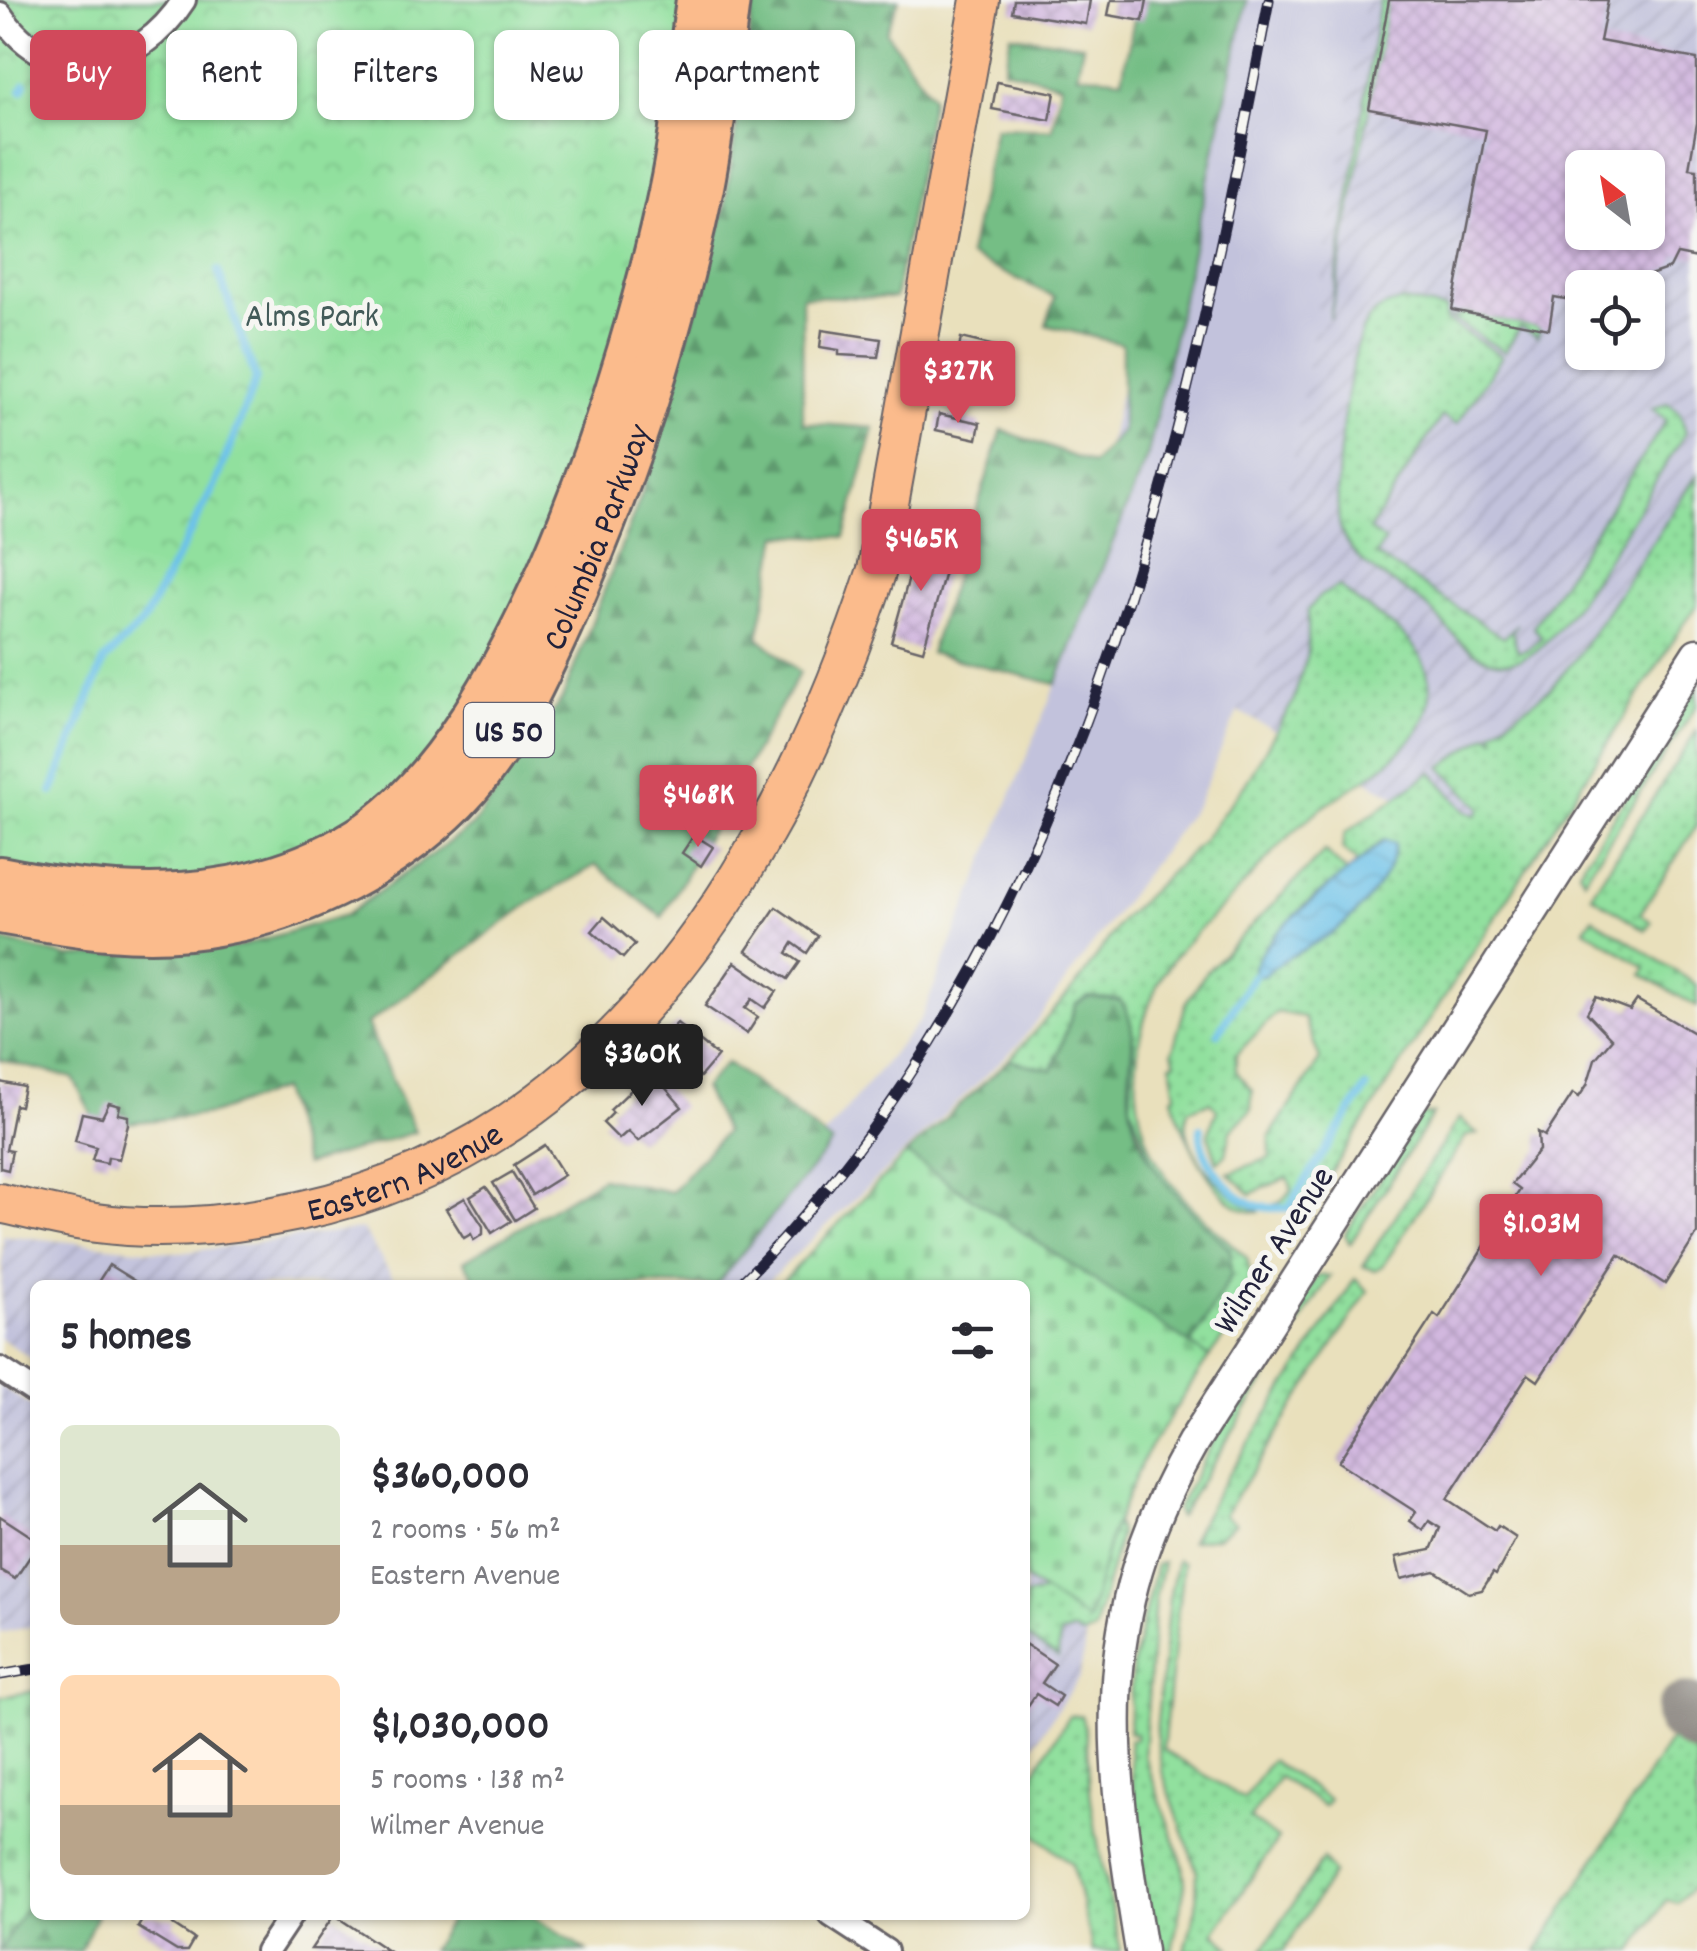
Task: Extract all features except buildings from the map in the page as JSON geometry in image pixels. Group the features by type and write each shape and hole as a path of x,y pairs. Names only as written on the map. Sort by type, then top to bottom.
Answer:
{"highway":[{"name":"Columbia Parkway","path":"0,878 72,893 142,897 205,895 259,884 312,864 360,838 439,770 516,638 570,520 602,435 672,185 698,0"},
{"name":"Columbia Parkway","path":"0,912 70,925 150,931 217,925 278,909 344,882 398,850 456,799 500,745 536,678 605,527 664,345 702,185 728,0"}],"main road":[{"name":"Eastern Avenue","path":"0,1203 96,1223 162,1226 270,1218 359,1198 426,1170 522,1117 573,1078 636,1017 744,866 802,760 857,632 877,570 980,0"}],"street":[{"path":"0,14 28,46 48,56 90,65 132,53 148,41 184,0"},
{"name":"Wilmer Avenue","path":"1141,1951 1117,1804 1114,1696 1134,1580 1157,1514 1193,1442 1697,654"},
{"path":"0,1369 30,1389"},
{"path":"267,1951 287,1920"},
{"path":"839,1920 886,1951"}],"shaded area":[{"path":"1206,0 1697,0 1697,604 1528,867 1070,621"},
{"path":"1247,0 1365,0 1263,654 1197,804 1019,1044 769,1280 705,1280 921,1019 1148,454"},
{"path":"362,1229 395,1280 30,1280 30,1358 0,1338 3,1235 179,1253"},
{"path":"0,1385 30,1405 30,1627 0,1633"},
{"path":"1030,1582 1088,1621 1080,1676 1030,1751"}],"green space":[{"name":"Alms Park","path":"0,0 698,0 692,30 639,30 639,120 674,120 627,355 439,770 259,884 0,878"},
{"path":"754,0 899,0 886,32 932,96 895,298 802,296 803,423 874,428 845,537 779,535 758,637 800,672 662,917 596,865 530,903 367,1024 415,1132 305,1165 281,1089 211,1114 98,1126 73,1078 0,1060 0,940 69,957 238,947 346,915 473,825 562,699 641,496 725,207 737,120 855,120 855,30 750,30"},
{"path":"1138,0 1247,0 1148,454 1056,684 930,653 1002,430 1093,464 1122,431 1122,344 1046,325 1055,297 969,256 995,127 1052,129 1061,84 1004,69 1011,35 1083,45 1077,74 1122,79"},
{"path":"1380,0 1389,0 1330,319"},
{"path":"1404,301 1446,309 1445,320 1502,356 1457,424 1442,416 1369,530 1385,541 1376,555 1504,638 1517,624 1512,632 1518,652 1529,649 1542,637 1533,627 1666,420 1652,409 1667,403 1680,413 1686,432 1589,586 1547,640 1520,660 1492,661 1477,655 1414,596 1356,556 1341,531 1339,458 1359,339 1374,314"},
{"path":"1462,312 1539,327 1538,337 1520,327 1505,352 1449,317 1460,317"},
{"path":"1697,475 1697,604 1315,1198 1294,1206 1266,1207 1279,1203 1292,1190 1288,1177 1251,1194 1228,1173 1270,1158 1270,1136 1320,1059 1304,1017 1277,1012 1236,1055 1236,1071 1252,1091 1251,1110 1231,1130 1226,1155 1217,1162 1208,1134 1217,1110 1210,1102 1188,1110 1187,1126 1197,1157 1184,1130 1172,1097 1176,1094 1171,1064 1176,1062 1172,1053 1186,1003 1206,972 1325,851 1347,872 1305,905 1253,967 1264,976 1280,961 1302,951 1384,839 1358,863 1342,848 1345,833 1432,772 1465,811 1477,815 1481,808 1441,767 1488,734 1496,740 1492,732 1550,689 1575,659"},
{"path":"1339,586 1400,633 1420,655 1430,694 1425,717 1396,755 1303,823 1187,942 1164,974 1142,1031 1137,1092 1152,1151 1185,1199 1247,1258 1250,1273 1246,1299 1209,1357 1191,1345 1231,1276 1230,1249 1159,1181 1130,1105 1134,1041 1076,1004 1052,1070 1009,1060 1079,982 1122,919 1200,844 1247,781 1293,702 1308,651 1308,610 1320,596"},
{"path":"1697,687 1697,705 1584,880 1579,870"},
{"path":"1697,730 1697,825 1640,914 1651,922 1645,930 1591,895"},
{"path":"1593,918 1697,985 1697,1007 1642,974 1646,968 1585,929"},
{"path":"1088,997 1120,1000 1127,1012 1133,1038 1129,1091 1135,1128 1168,1185 1230,1249 1231,1276 1191,1345 906,1154 1009,1060 1052,1070 1076,1004"},
{"path":"727,1062 832,1143 720,1280 475,1280 464,1261 602,1178 671,1192 725,1132 703,1088"},
{"path":"1433,1114 1350,1244 1345,1234 1421,1115"},
{"path":"1459,1118 1478,1134 1466,1136 1383,1266 1375,1271 1363,1266"},
{"path":"906,1154 1209,1357 1144,1457 1111,1534 1088,1621 1030,1582 1030,1280 784,1280"},
{"path":"1197,1157 1233,1196 1260,1212 1244,1210 1230,1201"},
{"path":"1318,1276 1330,1276 1179,1517 1176,1510 1225,1420"},
{"path":"1355,1279 1368,1291 1224,1515 1235,1523 1218,1537 1191,1541 1217,1492"},
{"path":"1115,1518 1120,1534 1094,1631 1082,1636 1073,1631 1060,1634 1058,1658 1030,1639 1030,1595 1074,1585"},
{"path":"1177,1560 1183,1563 1163,1749 1244,1799 1271,1760 1329,1799 1324,1806 1279,1777 1250,1819 1278,1839 1214,1933 1231,1947 1228,1951 1185,1951 1196,1908 1197,1872 1162,1771 1156,1733 1169,1599"},
{"path":"1163,1563 1155,1598 1144,1755 1183,1865 1185,1885 1172,1951 1158,1951 1140,1864 1129,1740 1135,1739 1135,1733 1129,1733 1132,1667 1156,1565"},
{"path":"30,1692 30,1900 0,1951 0,1697"},
{"path":"1081,1715 1086,1736 1097,1837 1121,1951 1093,1951 1072,1864 1030,1831 1030,1779 1069,1716"},
{"path":"1671,1739 1697,1755 1697,1883 1677,1903 1667,1899 1633,1951 1537,1951"},
{"path":"30,1765 30,1920 95,1920 80,1951 0,1951"},
{"path":"1323,1859 1333,1873 1284,1951 1262,1951"},
{"path":"450,1920 538,1920 587,1951 430,1951"}],"water":[{"path":"1385,839 1395,844 1388,869 1353,916 1264,976 1253,976 1257,960 1287,923"}],"waterway":[{"path":"22,90 25,84"},
{"path":"52,792 104,661 143,622 216,483 256,379 218,271"},
{"path":"1218,1033 1253,976"},
{"path":"1201,1128 1209,1162 1225,1184 1259,1206 1288,1208 1366,1088"}],"taxiway":[{"path":"1686,1714 1697,1722"}],"railway":[{"path":"743,1280 856,1152 953,1006 1033,850 1099,686 1153,517 1198,344 1269,0"},
{"path":"0,1675 30,1670"}]}
